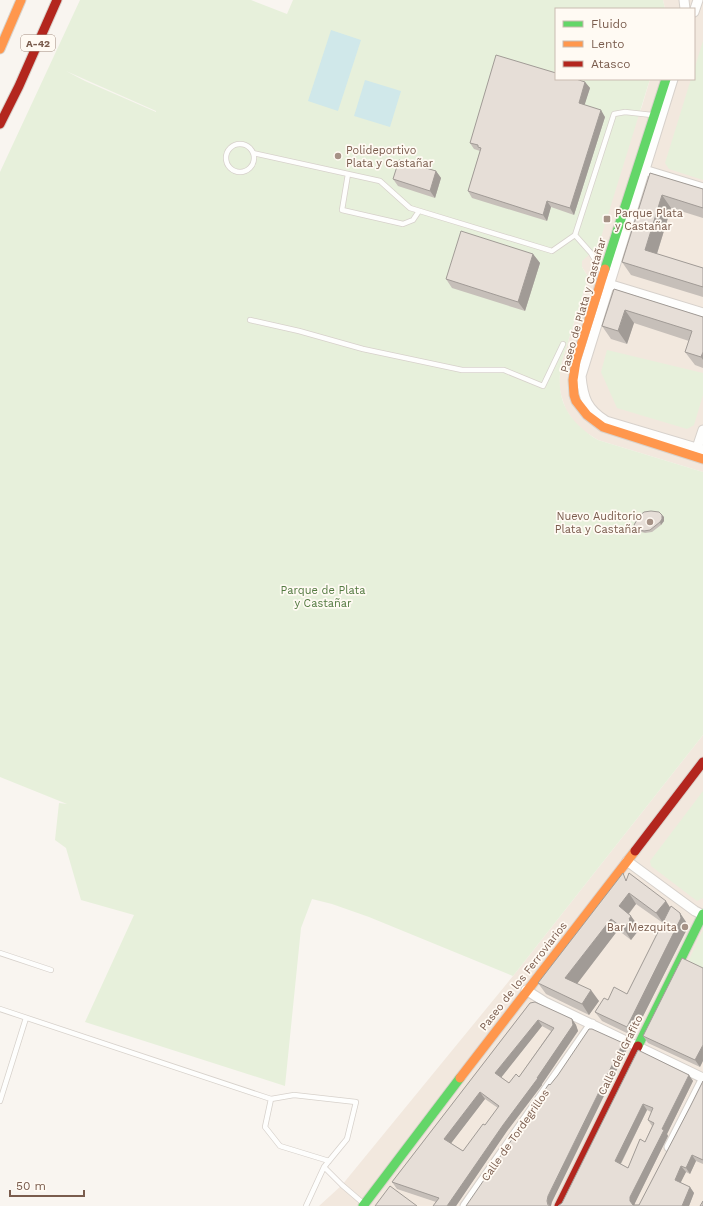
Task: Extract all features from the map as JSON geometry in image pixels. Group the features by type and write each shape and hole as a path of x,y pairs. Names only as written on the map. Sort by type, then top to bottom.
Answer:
{"main road":[{"name":"A-42","path":"0,49 22,0"},
{"name":"A-42","path":"0,124 19,86 57,0"},
{"name":"Paseo de Plata y Castañar","path":"666,80 654,115 642,169 602,278 573,374 572,387 574,398 581,410 589,418 603,427 703,459"},
{"name":"Paseo de los Ferroviarios","path":"365,1205 526,990 703,762"},
{"name":"Calle del Grafito","path":"559,1206 637,1045 703,915"}],"street":[{"name":"Paseo de Plata y Castañar","path":"673,80 642,169 610,285 581,376 583,392 589,406 596,414 606,421 700,449"},
{"path":"642,169 703,188"},
{"path":"602,278 610,285 703,313"},
{"path":"700,449 703,430"},
{"path":"627,861 695,911 703,915"},
{"path":"526,990 544,1002 637,1045 703,1079 664,1157"},
{"name":"Calle de Tordegrillos","path":"465,1206 592,1024"}],"lane":[{"path":"253,152 254,163 249,170 245,172 233,171 226,162 226,154 231,147 234,145 243,144 253,152 380,182 410,208 552,251 575,235 614,114 625,112 654,115"},
{"path":"348,174 342,210 403,224 414,220 419,211"},
{"path":"575,235 591,253 602,278"},
{"path":"250,320 286,327 363,349 462,370 504,370 543,386 563,344"},
{"path":"0,953 51,970"},
{"path":"0,1010 271,1099 294,1095 356,1102 347,1138 324,1167 306,1206"},
{"path":"0,1101 26,1018"},
{"path":"271,1099 265,1128 280,1146 329,1161"},
{"path":"324,1167 365,1205"}],"shaded area":[{"path":"663,0 703,0 703,472 598,440 585,432 575,423 566,410 559,384 562,361 588,277 582,267 582,261 642,106 650,80 695,80 695,8 665,8"},
{"path":"703,735 703,1206 319,1206 342,1185 513,976"}],"green space":[{"name":"Parque de Plata y Castañar","path":"80,0 251,0 287,14 293,0 663,0 665,8 555,8 555,80 650,80 598,247 582,261 582,267 588,277 562,361 560,386 565,407 571,416 587,433 598,440 703,472 703,735 513,976 369,917 332,904 312,899 301,928 285,1086 85,1022 134,915 81,900 66,848 55,840 59,803 67,804 0,777 0,172","holes":["66,71 156,111 85,81"]},
{"path":"703,41 703,180 669,169 665,163 691,80 695,80 695,67"},
{"path":"607,350 703,373 703,395 694,425 687,429 617,408 601,372"},
{"path":"703,791 703,898 697,901 651,866 650,861"},
{"path":"703,930 703,973 688,962"}],"water":[{"path":"331,30 361,40 338,111 308,101"},
{"path":"365,80 401,91 390,127 354,116"}],"building":[{"path":"496,55 555,73 555,80 579,80 585,82 579,103 601,110 570,208 547,201 543,215 468,191 481,148 478,147 478,145 470,143"},
{"path":"399,160 436,171 430,191 393,179"},
{"path":"650,173 703,189 703,208 662,195 645,250 703,268 703,287 622,262"},
{"path":"461,231 533,254 518,302 446,279"},
{"path":"614,289 703,317 703,352 701,357 685,352 692,331 625,310 618,331 602,326"},
{"name":"Nuevo Auditorio Plata y Castañar","path":"644,512 659,512 662,515 660,522 650,530 644,531 636,529 634,525 639,516"},
{"path":"623,873 626,881 629,873 666,901 656,913 629,893 619,906 631,916 624,929 611,919 565,978 591,990 582,1004 538,983"},
{"path":"671,906 680,913 681,918 627,1027 595,1012 604,998 608,1000 614,987 627,994"},
{"path":"682,958 703,968 703,1045 695,1060 643,1036"},
{"path":"535,1002 572,1019 573,1025 538,1078 503,1125 447,1206 433,1206 439,1198 392,1182 530,1003","holes":["538,1020 554,1028 519,1077 516,1074 509,1083 495,1073","480,1092 499,1106 485,1125 483,1124 463,1151 444,1139"]},
{"path":"589,1029 623,1043 548,1196 547,1201 548,1205 550,1206 466,1206 537,1103 536,1102 549,1084 550,1085 558,1075"},
{"path":"638,1050 689,1075 662,1129 664,1130 630,1197 630,1201 633,1205 639,1205 703,1081 703,1160 692,1155 686,1168 681,1166 675,1180 690,1187 682,1206 558,1206 562,1203","holes":["643,1104 653,1108 648,1120 654,1123 645,1142 640,1139 628,1168 615,1161"]},
{"path":"390,1186 417,1206 375,1206"}],"traffic: fast":[{"path":"605,269 666,80"},
{"path":"638,1046 703,914"},
{"path":"363,1206 460,1078"}],"traffic: slow":[{"path":"0,49 21,0"},
{"path":"605,269 576,361 573,380 576,401 587,415 603,427 703,459"},
{"path":"460,1078 635,851"}],"traffic: jam":[{"path":"0,124 19,86 57,0"},
{"path":"635,851 703,762"},
{"path":"559,1206 638,1046"}],"place":[{"name":"Polideportivo Plata y Castañar","path":"338,156"},
{"name":"Parque Plata y Castañar","path":"607,219"},
{"name":"Nuevo Auditorio Plata y Castañar","path":"650,522"},
{"name":"Bar Mezquita","path":"685,927"}]}
